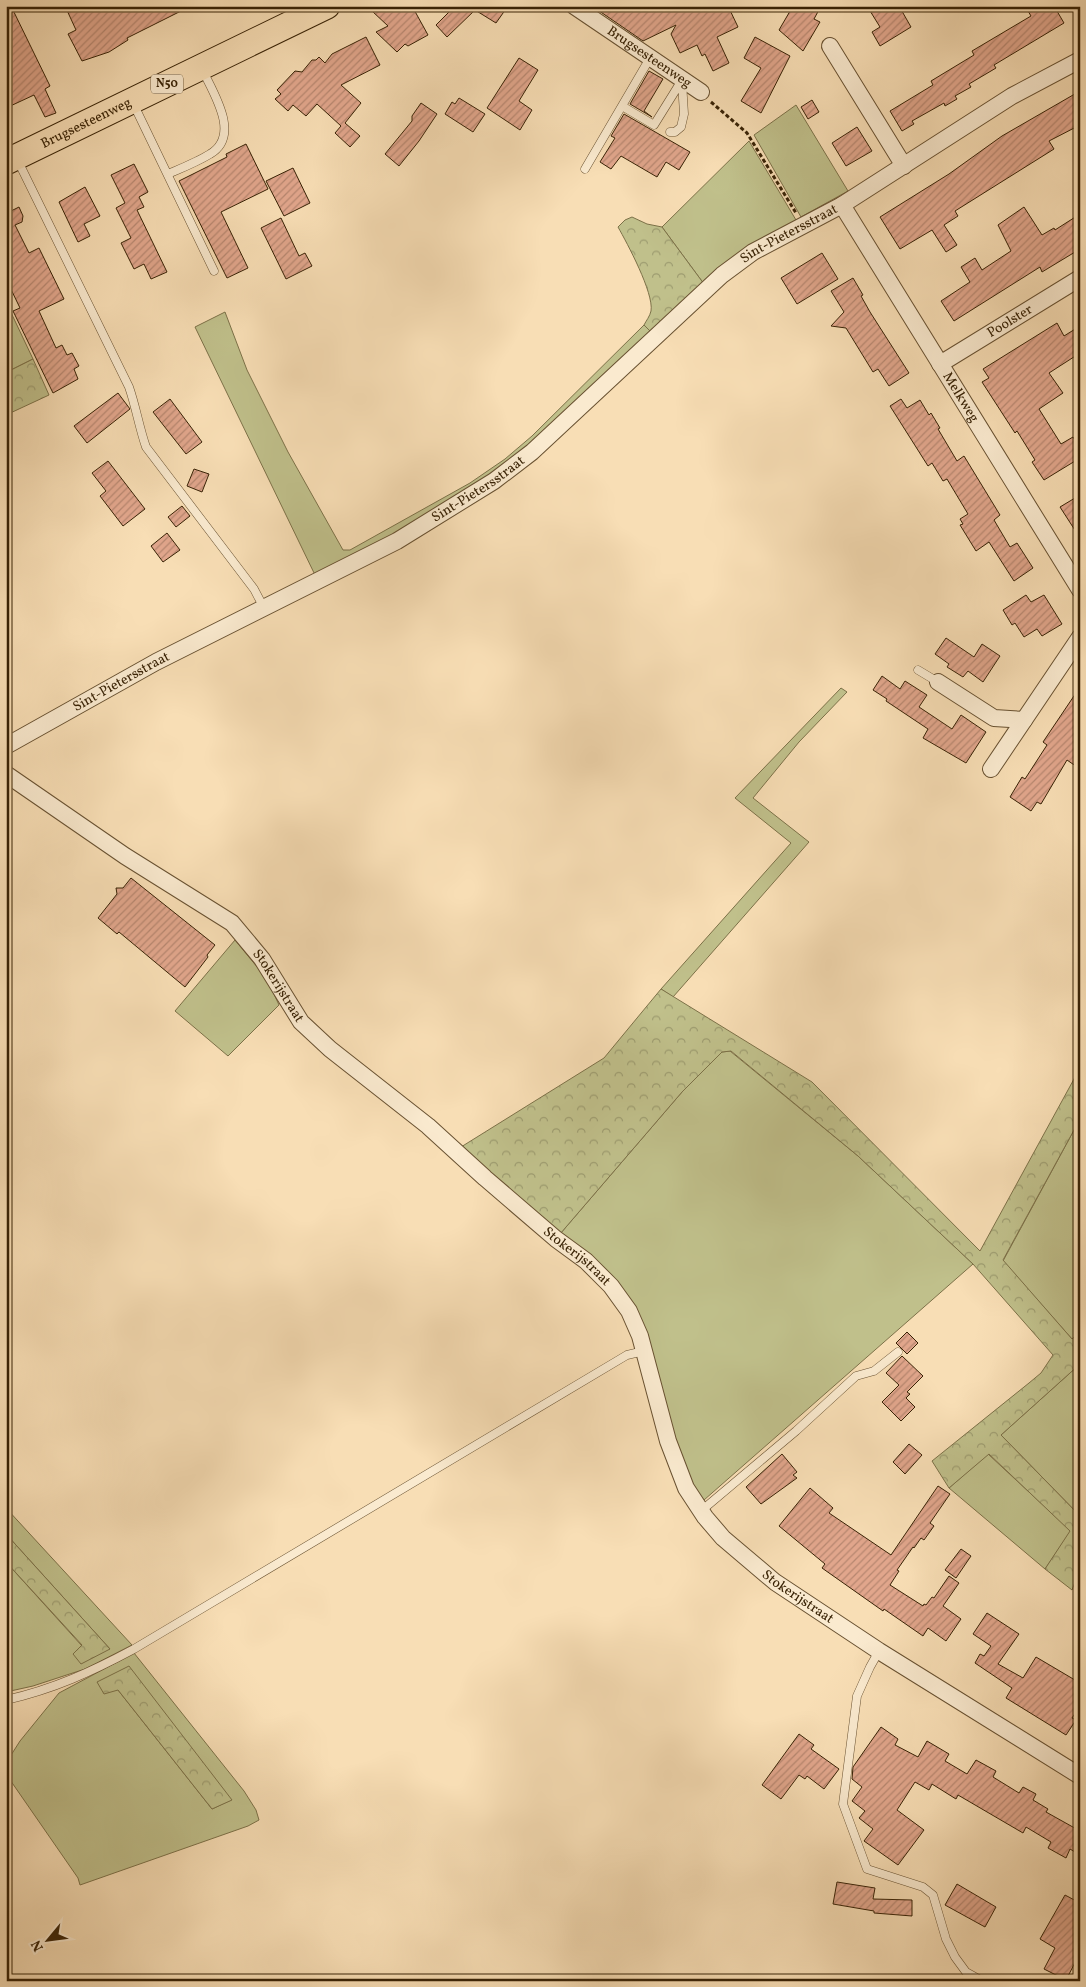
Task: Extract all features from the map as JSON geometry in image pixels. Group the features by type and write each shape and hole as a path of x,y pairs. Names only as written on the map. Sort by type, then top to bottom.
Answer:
{"main road":[{"name":"Brugsesteenweg","path":"11,160 327,6"}],"street":[{"name":"Brugsesteenweg","path":"574,6 700,92"},
{"path":"830,46 904,166"},
{"name":"Sint-Pietersstraat","path":"6,746 120,682 397,541 494,481 532,452 722,275 753,252 842,205 1012,96 1080,60"},
{"name":"Melkweg","path":"842,205 1080,590"},
{"name":"Poolster","path":"940,364 1080,278"},
{"path":"990,769 1080,637"},
{"path":"938,682 994,718 1024,720"},
{"name":"Stokerijstraat","path":"6,774 125,856 232,923 262,959 301,1022 330,1049 428,1126 556,1239 586,1261 611,1286 629,1311 644,1351 668,1441 686,1488 701,1511 723,1538 775,1582 879,1651 1080,1776"}],"lane":[{"path":"585,169 650,58"},
{"path":"168,174 212,154 223,142 225,130 220,108 201,68"},
{"path":"622,106 654,125 682,80"},
{"path":"670,132 681,128 684,114 682,80"},
{"path":"132,101 214,271"},
{"path":"11,160 128,386 136,406 139,428 146,447 254,589 264,608"},
{"path":"918,670 938,682"},
{"path":"6,1700 38,1693 65,1683 90,1673 134,1649 627,1355 644,1351"},
{"path":"701,1511 789,1438 856,1376 874,1371 898,1352"},
{"path":"879,1651 857,1696 843,1804 867,1869 923,1887 933,1895 946,1939 954,1957 966,1972 982,1981"}],"path":[{"path":"700,92 747,133 803,225"}],"green space":[{"path":"796,105 848,191 801,217 754,135"},
{"path":"749,141 796,220 752,246 704,284 662,227"},
{"path":"632,217 647,224 662,227 704,284 652,333 644,325 651,311 648,293 639,268 618,227 625,220"},
{"path":"6,302 33,359 9,371 10,384 6,393"},
{"path":"225,312 247,370 288,452 343,550 350,550 470,483 505,459 532,436 644,325 652,333 538,442 477,489 316,577 195,327"},
{"path":"33,359 49,395 6,415 6,393 10,384 9,371"},
{"path":"841,688 847,692 799,742 753,798 809,842 673,997 661,989 791,843 735,798"},
{"path":"235,940 267,979 279,1005 228,1056 175,1011"},
{"path":"661,989 812,1082 980,1251 1080,1068 1080,1119 1003,1260 1072,1339 1080,1332 1080,1364 1001,1435 1080,1516 1080,1569 1072,1590 1045,1569 1070,1531 989,1454 949,1488 932,1461 1041,1373 1053,1355 973,1264 858,1156 731,1051 722,1052 682,1092 560,1234 461,1147 604,1058"},
{"path":"730,1051 858,1156 973,1264 704,1500 691,1485 678,1456 644,1327 560,1234 682,1092 722,1052"},
{"path":"1080,1119 1080,1332 1072,1339 1003,1261"},
{"path":"1080,1364 1080,1516 1001,1435"},
{"path":"988,1454 1071,1531 1045,1569 949,1488"},
{"path":"6,1508 132,1645 85,1669 33,1686 6,1692 6,1562 82,1646 110,1649 6,1534"},
{"path":"6,1534 110,1649 81,1664 73,1654 82,1645 6,1562"},
{"path":"134,1653 244,1791 256,1810 259,1820 248,1826 80,1885 78,1878 6,1774 6,1763 20,1741 59,1693","holes":["118,1690 231,1800 212,1809"]},
{"path":"129,1666 232,1800 212,1809 118,1690 104,1694 97,1682"}],"building":[{"path":"6,6 11,6 50,86 45,89 56,113 45,117 34,95 6,108"},
{"path":"65,6 191,6 127,38 128,40 109,52 82,61 68,34 76,30"},
{"path":"382,6 412,6 428,35 408,46 405,44 397,52 376,32 388,26 372,11"},
{"path":"455,6 508,6 496,23 475,10 447,37 436,25"},
{"path":"592,6 728,6 738,27 717,37 729,63 713,71 705,54 702,56 697,45 680,53 671,34 676,25 643,41"},
{"path":"793,6 821,6 814,19 820,22 803,51 779,30"},
{"path":"867,6 899,6 911,27 880,46 872,32 880,27"},
{"path":"1025,6 1054,6 1064,23 994,65 996,68 969,84 971,87 955,96 957,99 945,106 944,103 912,121 914,124 902,131 890,111 933,85 931,81 974,55 972,51 1031,16"},
{"path":"366,37 380,65 341,85 361,103 345,123 360,136 350,147 335,133 341,126 317,104 306,116 293,105 288,111 275,99 281,94 277,90 295,71 302,72 312,60 316,60 319,57 325,63 332,54"},
{"path":"755,37 790,56 761,113 741,101 761,68 744,58"},
{"path":"519,58 538,70 519,101 532,110 520,130 487,108"},
{"path":"649,71 663,79 644,111 652,117 630,104"},
{"path":"1080,91 1080,125 1049,141 1054,149 955,211 958,216 944,225 957,245 946,252 932,230 900,249 880,217 949,174 1002,136"},
{"path":"459,98 485,114 473,132 445,114 452,102 455,104"},
{"path":"812,100 819,112 808,119 801,107"},
{"path":"421,103 437,114 399,166 385,154 412,121 412,116"},
{"path":"624,114 690,152 679,170 666,162 657,177 621,156 611,169 600,162 615,138 611,136"},
{"path":"857,127 872,151 846,166 832,143"},
{"path":"246,144 268,189 221,212 248,268 227,278 179,181 227,157 226,154"},
{"path":"134,164 148,192 139,197 144,207 137,210 167,272 151,279 144,264 134,269 121,243 131,238 116,208 125,203 111,175"},
{"path":"293,168 310,203 284,216 266,181"},
{"path":"85,187 100,216 84,224 90,236 78,242 59,202"},
{"path":"6,207 9,212 19,207 23,216 22,222 15,225 29,253 39,248 64,299 39,311 56,348 62,345 67,355 72,353 79,366 74,369 78,379 53,393 13,311 20,308 6,279"},
{"path":"1024,207 1042,235 1054,228 1055,230 1080,214 1080,249 1042,272 1040,267 954,321 941,301 970,282 961,267 975,258 982,270 1011,251 998,225"},
{"path":"281,218 299,256 305,253 312,266 286,279 261,228"},
{"path":"822,253 838,279 797,304 781,278"},
{"path":"853,278 870,312 909,373 889,386 878,369 873,372 846,328 831,326 844,312 831,291"},
{"path":"1057,323 1064,336 1080,326 1080,353 1049,373 1063,393 1039,409 1061,444 1073,437 1080,448 1080,458 1044,480 1032,462 1035,460 1017,431 1015,433 982,382 989,378 983,369"},
{"path":"118,393 130,409 87,443 74,426"},
{"path":"170,399 202,442 186,454 153,412"},
{"path":"901,399 907,408 920,400 929,415 931,413 957,461 964,456 1000,515 994,520 1010,547 1017,543 1033,568 1014,581 989,542 976,551 960,525 963,524 960,519 968,514 947,479 943,481 932,463 928,466 890,406"},
{"path":"108,461 145,509 123,526 100,496 106,491 92,473"},
{"path":"194,469 209,474 202,492 187,486"},
{"path":"1080,495 1080,538 1060,507"},
{"path":"182,506 190,516 176,527 168,517"},
{"path":"167,533 180,550 163,562 151,546"},
{"path":"1026,595 1031,602 1044,595 1062,624 1042,636 1037,629 1024,637 1015,623 1012,625 1003,610"},
{"path":"946,638 974,657 982,644 1000,656 983,682 968,671 963,677 947,667 949,664 935,654"},
{"path":"882,676 900,689 905,681 927,695 919,707 952,729 961,715 986,732 966,763 923,738 928,729 873,690"},
{"path":"1080,687 1080,769 1067,760 1041,804 1037,802 1031,811 1010,797 1022,777 1025,779 1047,745 1043,742"},
{"path":"131,878 215,945 185,987 119,932 117,934 98,918 117,894 116,888 123,888"},
{"path":"907,1332 918,1343 907,1354 896,1343"},
{"path":"902,1356 923,1376 907,1392 910,1394 906,1398 915,1407 901,1421 882,1402 899,1385 886,1373"},
{"path":"909,1444 922,1455 905,1474 893,1462"},
{"path":"782,1454 797,1472 793,1475 797,1478 761,1504 746,1487"},
{"path":"938,1486 950,1494 930,1523 934,1526 924,1540 921,1538 913,1547 897,1570 899,1571 890,1585 923,1606 932,1597 934,1598 949,1576 959,1583 943,1606 961,1619 946,1641 928,1628 923,1636 884,1609 883,1611 822,1568 825,1564 779,1526 810,1488 833,1508 829,1513 891,1555"},
{"path":"961,1549 971,1556 956,1578 945,1570"},
{"path":"987,1613 1019,1634 998,1664 1023,1678 1036,1657 1080,1683 1080,1706 1072,1718 1076,1720 1066,1735 1006,1698 1012,1688 975,1663 980,1654 984,1656 991,1646 973,1634"},
{"path":"881,1727 898,1739 895,1745 918,1757 927,1741 949,1754 945,1761 967,1774 976,1760 996,1771 993,1777 1019,1793 1023,1787 1036,1794 1033,1800 1048,1809 1046,1812 1080,1831 1080,1855 1070,1849 1066,1858 1048,1848 1051,1842 1026,1827 1023,1833 958,1795 956,1799 932,1784 929,1790 915,1782 897,1810 924,1830 898,1865 864,1841 873,1829 859,1818 865,1811 852,1801 862,1787 852,1779 853,1767"},
{"path":"799,1734 814,1745 811,1749 839,1769 824,1789 807,1776 805,1779 799,1775 781,1799 762,1785"},
{"path":"837,1882 875,1888 873,1899 912,1900 912,1916 874,1913 874,1911 833,1904"},
{"path":"957,1884 996,1907 985,1927 945,1905"},
{"path":"1065,1895 1080,1903 1080,1953 1066,1980 1044,1969 1055,1948 1040,1939"}]}
